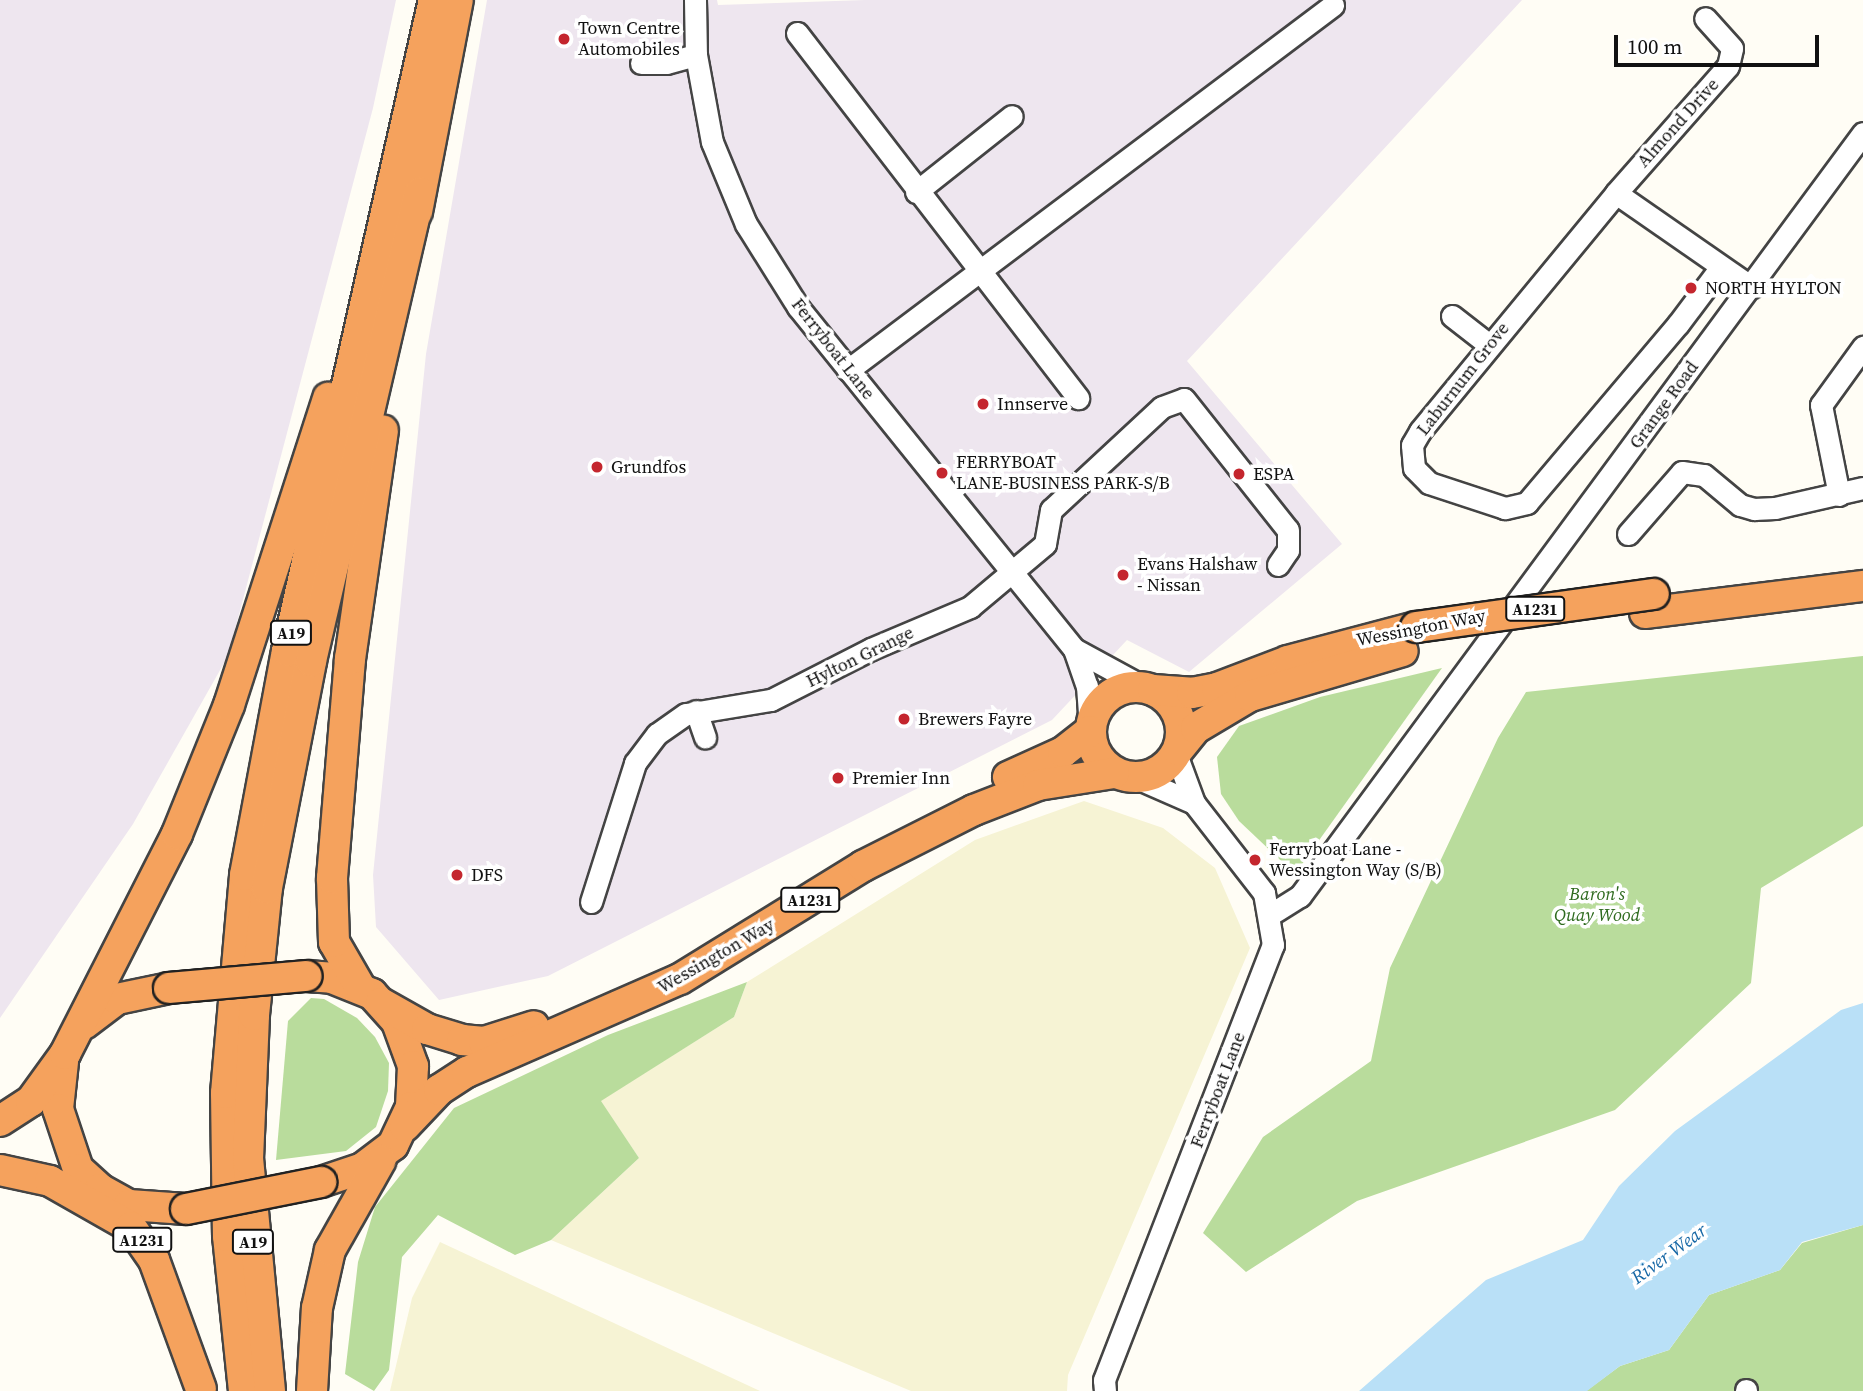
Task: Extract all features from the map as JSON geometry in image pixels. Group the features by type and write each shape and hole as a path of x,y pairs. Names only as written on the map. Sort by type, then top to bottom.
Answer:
{"highway":[{"name":"A19","path":"270,1391 248,1159 254,1015 267,888 408,187 435,0"},
{"name":"A19","path":"244,1391 228,1236 226,1093 235,949 255,807 286,651 458,0"},
{"name":"A19","path":"82,1026 177,834 229,705 408,187"},
{"name":"A1231","path":"129,1205 186,1209 321,1182 363,1168 385,1154 405,1126 413,1095 411,1056 397,1022 370,995 338,952 331,914 350,659 408,187"},
{"name":"Wessington Way","path":"370,995 445,1037 484,1042 525,1030 701,948 835,861 1039,765 1090,729 1095,711 1111,693 1149,689 1192,693 1217,688 1288,661 1417,638 1650,604 1863,568"},
{"name":"Wessington Way","path":"1650,604 1863,586"},
{"name":"Wessington Way","path":"405,1126 439,1090 467,1072 680,979 863,866 974,810 1038,785 1152,775 1177,752 1196,728 1250,696 1417,638"},
{"path":"1149,689 1177,712 1181,726 1177,752"},
{"path":"1090,729 1099,760 1126,776"},
{"name":"A1231","path":"0,1121 31,1101 65,1055 82,1026 117,999 169,988 306,976 370,995"},
{"name":"A1231","path":"65,1055 57,1087 62,1129 78,1169 100,1189"},
{"name":"A1231","path":"0,1154 44,1164 100,1189 129,1205 158,1233 178,1274 202,1390"},
{"path":"312,1391 317,1308 330,1250 385,1154"},
{"name":"A1231","path":"0,1170 50,1181 131,1227 153,1259 202,1390"}],"street":[{"name":"Ferryboat Lane","path":"695,0 696,55 712,142 746,224 798,307 1074,649 1087,687 1090,729"},
{"path":"848,370 978,268 1096,186 1333,5"},
{"name":"Almond Drive","path":"1616,192 1728,66 1732,48 1705,18"},
{"path":"797,33 916,192 1078,398"},
{"path":"640,62 666,63 696,55"},
{"path":"916,192 1012,116"},
{"name":"Grange Road","path":"1271,914 1300,896 1465,678 1861,141"},
{"path":"1616,192 1751,287"},
{"name":"Laburnum Grove","path":"1616,192 1488,344 1420,431 1411,457 1414,468 1429,483 1515,508 1545,484 1678,324 1721,267"},
{"path":"1452,316 1488,344"},
{"path":"1678,324 1705,350"},
{"path":"1839,495 1821,405 1863,347"},
{"name":"Hylton Grange","path":"591,902 635,763 657,734 696,711 771,700 871,649 970,607 1045,544 1051,510 1087,473 1162,407 1184,399 1288,530 1288,550 1278,565"},
{"path":"1628,534 1682,472 1704,475 1740,505 1754,509 1839,495 1863,488"},
{"name":"Ferryboat Lane","path":"1074,649 1149,689"},
{"path":"696,711 705,737"},
{"name":"Ferryboat Lane","path":"1105,1391 1104,1380 1271,955 1271,914 1250,869 1194,803 1177,752"},
{"name":"Ferryboat Lane","path":"1126,776 1194,803"}],"shaded area":[{"path":"0,0 396,0 373,108 228,656 133,824 0,1018"},
{"path":"487,0 717,0 718,5 865,0 1522,0 1187,361 1342,544 1189,672 1127,640 1052,720 548,976 439,1000 376,927 373,875 426,354"},
{"path":"1084,801 1163,828 1215,868 1250,948 1068,1375 1067,1391 911,1391 551,1240 639,1158 600,1101 734,1017 747,982 975,840"},
{"path":"440,1242 760,1391 390,1391 412,1298"}],"green space":[{"name":"Baron's Quay Wood","path":"1863,656 1863,826 1761,888 1751,983 1615,1110 1357,1201 1246,1272 1203,1233 1263,1137 1371,1061 1390,968 1498,738 1526,692"},
{"path":"1442,668 1295,874 1239,821 1221,794 1217,757 1239,726 1320,697"},
{"path":"747,982 734,1017 601,1101 639,1158 551,1240 515,1255 438,1215 402,1257 389,1370 374,1391 345,1374 358,1262 375,1207 454,1108 608,1035"},
{"path":"311,998 324,999 357,1018 375,1037 389,1063 388,1091 376,1127 346,1151 276,1160 288,1021"},
{"path":"1863,1225 1863,1391 1586,1391 1620,1366 1669,1350 1709,1295 1780,1270 1802,1243"}],"water":[{"name":"River Wear","path":"1863,1003 1863,1225 1802,1242 1780,1270 1709,1295 1669,1350 1620,1366 1587,1391 1359,1391 1486,1280 1583,1240 1619,1186 1675,1131 1841,1010"}],"place":[{"name":"Town Centre Automobiles","path":"564,39"},
{"name":"NORTH HYLTON","path":"1691,288"},
{"name":"Innserve","path":"983,404"},
{"name":"Grundfos","path":"597,467"},
{"name":"FERRYBOAT LANE-BUSINESS PARK-S/B","path":"942,473"},
{"name":"ESPA","path":"1239,474"},
{"name":"Evans Halshaw - Nissan","path":"1123,575"},
{"name":"Brewers Fayre","path":"904,719"},
{"name":"Premier Inn","path":"838,778"},
{"name":"Ferryboat Lane - Wessington Way (S/B)","path":"1255,860"},
{"name":"DFS","path":"457,875"}]}
